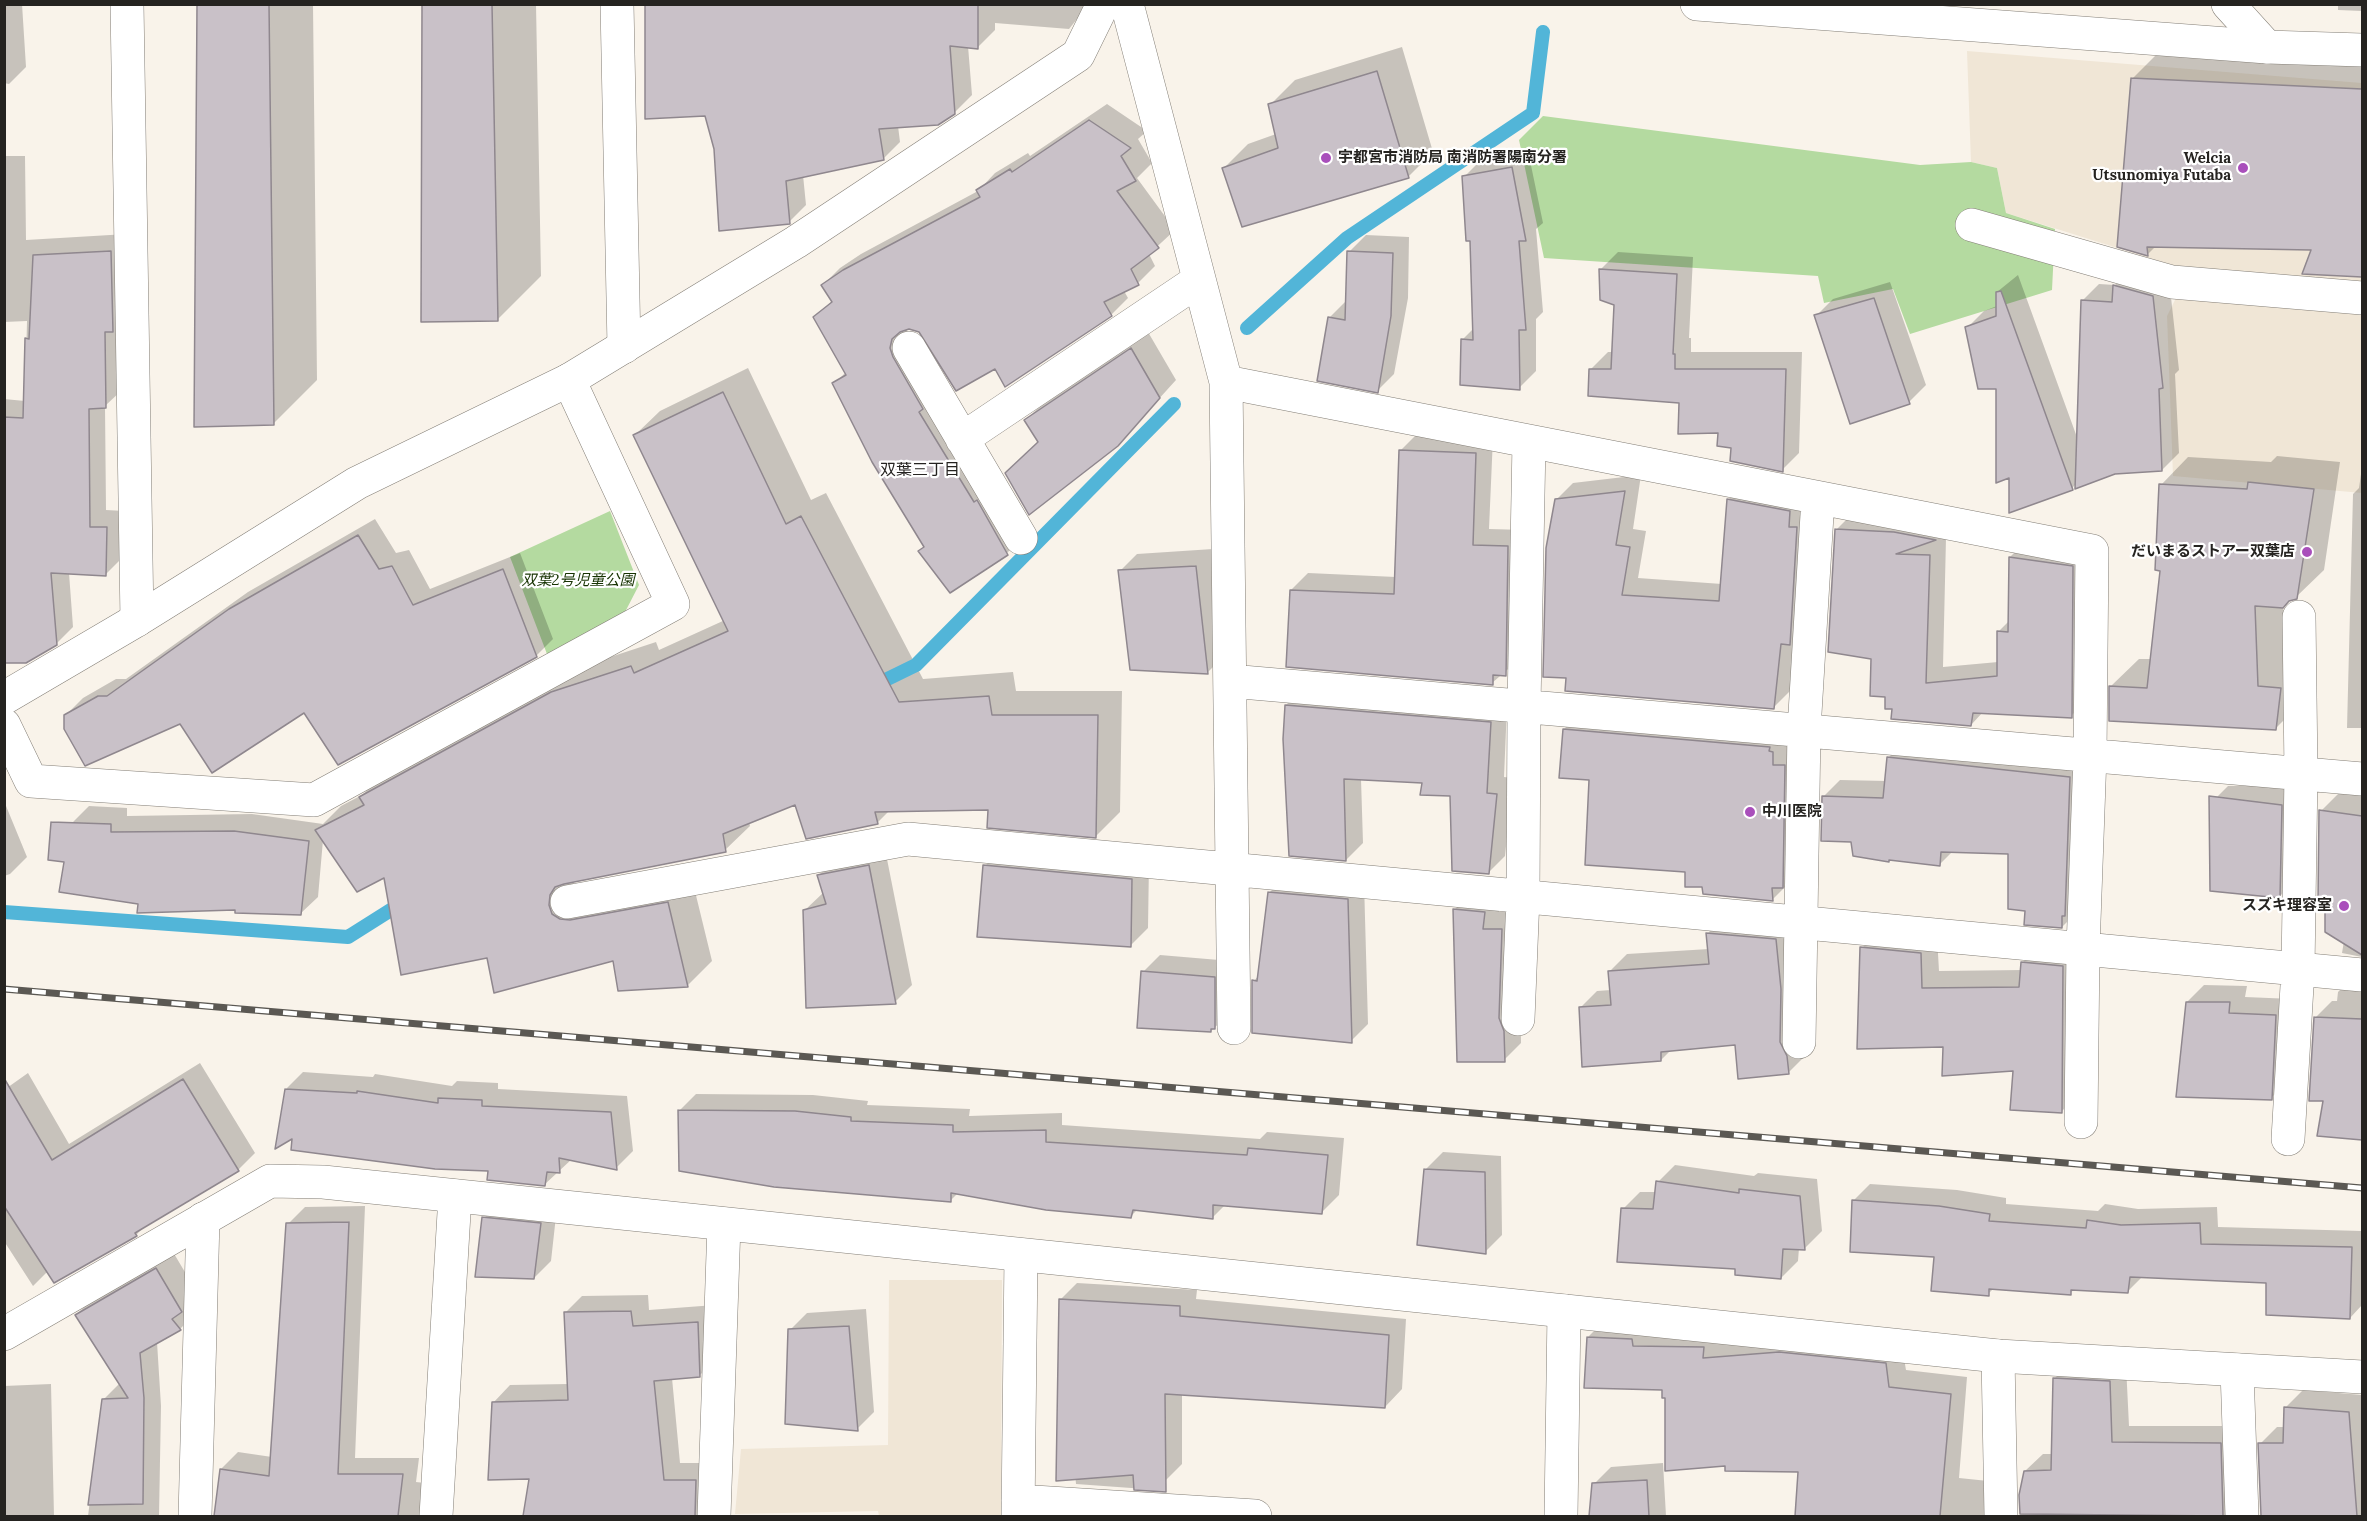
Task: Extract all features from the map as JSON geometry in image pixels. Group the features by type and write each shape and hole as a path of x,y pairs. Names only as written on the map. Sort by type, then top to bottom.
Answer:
{"street":[{"path":"127,4 137,620"},
{"path":"617,4 624,347"},
{"path":"4,698 137,620 357,483 569,380 796,242 1078,55 1103,4"},
{"path":"1127,4 1226,382 1234,1028"},
{"path":"1697,4 2267,47 2362,50"},
{"path":"2228,4 2267,47"},
{"path":"1972,225 2172,282 2362,298"},
{"path":"962,439 1199,280"},
{"path":"909,348 1021,538"},
{"path":"4,725 31,781 314,800 673,604 569,380"},
{"path":"1226,382 2092,551 2090,755 2083,949 2081,1122"},
{"path":"1518,1019 1524,897 1524,706 1529,442"},
{"path":"1799,1042 1804,730 1818,498"},
{"path":"2288,1139 2298,969 2301,773 2299,617"},
{"path":"1230,681 2362,779"},
{"path":"567,902 908,840 2362,975"},
{"path":"4,1334 270,1181 323,1182 1998,1356 2362,1377"},
{"path":"436,1516 455,1196"},
{"path":"195,1516 203,1219"},
{"path":"714,1516 724,1224"},
{"path":"1020,1255 1018,1509 1255,1516"},
{"path":"1561,1516 1564,1311"},
{"path":"1998,1356 2001,1516"},
{"path":"2237,1370 2242,1516"}],"shaded area":[{"path":"1967,51 2362,83 2362,282 2175,266 2006,213 1997,168 1971,162"},
{"path":"2178,294 2362,312 2362,493 2173,476 2167,316"},
{"path":"889,1280 1002,1280 1001,1516 879,1516 878,1511 735,1514 741,1449 888,1445"}],"green space":[{"path":"1543,116 1920,165 1971,162 1997,168 2006,213 2055,229 2052,290 1910,334 1893,289 1824,303 1818,276 1544,258 1519,140"},
{"name":"双葉2号児童公園","path":"610,511 639,585 624,614 547,654 510,557"}],"building":[{"path":"197,4 269,4 274,425 194,427"},
{"path":"422,4 492,4 498,321 421,322"},
{"path":"645,4 978,4 978,49 950,46 955,114 938,125 879,129 884,160 786,181 790,224 719,231 714,149 705,116 645,119"},
{"name":"宇都宮市消防局 南消防署陽南分署","path":"1377,71 1409,178 1242,227 1222,168 1278,148 1268,104"},
{"name":"Welcia Utsunomiya Futaba","path":"2131,78 2362,89 2362,277 2302,274 2311,250 2147,247 2148,256 2117,247"},
{"path":"1089,120 1131,148 1121,156 1136,181 1117,191 1159,248 1131,269 1139,285 1104,302 1112,316 1005,387 995,369 956,391 919,332 909,329 900,332 892,339 890,348 893,357 923,409 919,412 974,502 977,500 1008,555 950,593 918,551 924,547 872,462 832,383 846,375 813,317 832,302 821,285 843,270 980,197 976,190 1010,169 1012,172"},
{"path":"1512,167 1526,241 1519,241 1526,330 1519,330 1520,390 1460,385 1461,339 1473,340 1470,241 1466,241 1462,176"},
{"path":"111,251 113,332 105,332 106,408 89,409 90,527 107,527 106,576 51,573 57,645 26,663 4,663 4,417 23,418 25,338 29,339 33,255"},
{"path":"1347,251 1393,253 1391,316 1378,393 1317,381 1328,317 1345,320"},
{"path":"1599,269 1677,274 1673,354 1675,354 1675,369 1786,369 1783,472 1730,461 1731,448 1717,446 1718,433 1678,434 1679,403 1588,396 1589,369 1611,369 1614,305 1600,300"},
{"path":"2113,285 2153,296 2163,388 2159,389 2162,471 2115,474 2075,489 2081,300 2112,302"},
{"path":"2001,291 2073,490 2009,513 2009,478 1996,483 1996,389 1978,389 1965,327 1996,316 1996,292"},
{"path":"1874,298 1910,404 1850,424 1814,315"},
{"path":"1131,348 1160,398 1118,446 1029,515 1005,473 1038,442 1024,420"},
{"path":"723,392 786,524 801,516 899,702 989,696 992,715 1098,715 1096,838 987,828 988,810 875,812 878,824 806,839 795,805 723,834 726,852 564,884 555,887 550,895 549,905 552,914 560,919 570,920 668,902 688,987 618,991 613,961 494,993 487,958 401,975 384,878 357,892 315,830 364,805 359,797 551,692 631,666 634,673 728,631 633,435"},
{"path":"1399,450 1476,453 1473,545 1508,546 1506,676 1493,675 1493,685 1286,667 1290,590 1394,594"},
{"path":"2248,482 2314,489 2297,599 2289,601 2283,608 2255,606 2258,686 2281,688 2276,730 2109,721 2109,686 2147,688 2160,571 2155,570 2159,484 2247,489"},
{"path":"1625,491 1616,545 1630,547 1622,595 1719,601 1727,499 1790,511 1789,527 1797,527 1790,645 1781,644 1774,709 1565,691 1566,678 1543,677 1546,548 1555,499"},
{"path":"1835,529 1894,532 1936,540 1896,554 1930,555 1926,683 1997,676 1997,631 2008,632 2009,557 2073,566 2072,718 1973,713 1971,726 1891,719 1892,709 1885,709 1885,697 1870,696 1871,659 1828,652"},
{"path":"358,535 379,569 392,566 413,605 503,569 537,657 338,765 304,713 212,773 180,724 85,766 64,729 64,715 98,696 107,696 229,609"},
{"path":"1196,566 1208,674 1130,670 1118,570"},
{"path":"1285,705 1491,722 1487,793 1497,794 1489,874 1452,871 1450,796 1420,795 1422,783 1344,779 1346,861 1289,856 1283,739"},
{"path":"1563,729 1770,747 1769,751 1773,752 1773,765 1785,765 1783,888 1772,888 1773,901 1703,894 1702,887 1685,887 1685,872 1585,865 1589,780 1559,778"},
{"path":"1887,757 2070,777 2065,916 2062,916 2062,928 2024,925 2025,911 2008,909 2008,854 1941,852 1940,866 1889,860 1889,862 1853,856 1851,842 1821,841 1822,796 1883,798"},
{"path":"2209,796 2282,805 2280,898 2210,891"},
{"path":"2319,810 2362,816 2362,955 2325,932 2325,902 2318,902"},
{"path":"51,822 111,824 111,832 234,831 309,841 301,915 235,913 235,910 137,913 138,904 59,892 64,862 48,860"},
{"path":"869,865 896,1004 806,1008 803,910 826,904 817,875"},
{"path":"983,865 1132,879 1131,947 977,937"},
{"path":"1268,892 1348,899 1352,1043 1252,1033 1252,980 1257,981"},
{"path":"1453,909 1485,912 1483,929 1502,929 1499,1018 1504,1031 1505,1062 1457,1062"},
{"path":"1706,933 1776,939 1781,989 1780,1042 1787,1056 1789,1074 1738,1079 1735,1045 1661,1052 1661,1061 1582,1067 1579,1007 1611,1005 1608,971 1709,964"},
{"path":"1860,947 1921,953 1922,988 2019,987 2021,962 2063,966 2062,1113 2010,1110 2013,1071 1942,1076 1943,1047 1857,1049"},
{"path":"1141,971 1215,977 1215,1029 1211,1029 1211,1032 1137,1028"},
{"path":"2186,1002 2230,1002 2229,1013 2276,1015 2272,1100 2176,1097"},
{"path":"2314,1017 2362,1019 2362,1140 2317,1136 2323,1101 2309,1101"},
{"path":"4,1078 52,1160 183,1079 239,1171 135,1233 137,1236 54,1283 4,1206"},
{"path":"285,1089 357,1093 357,1091 438,1103 438,1098 482,1100 482,1106 611,1112 617,1170 559,1158 560,1173 547,1172 545,1186 487,1180 488,1171 435,1169 291,1150 292,1139 275,1149"},
{"path":"678,1110 795,1111 851,1117 851,1121 953,1125 953,1132 1046,1130 1046,1142 1247,1155 1248,1148 1328,1155 1322,1214 1213,1205 1213,1219 1133,1210 1131,1218 1046,1210 951,1193 951,1202 774,1187 679,1171"},
{"path":"1424,1169 1485,1172 1486,1254 1417,1245"},
{"path":"1656,1181 1739,1193 1739,1189 1800,1196 1805,1250 1783,1249 1781,1279 1735,1275 1735,1269 1617,1262 1621,1208 1653,1209"},
{"path":"1852,1200 1939,1206 1990,1214 1989,1221 2086,1228 2087,1220 2121,1225 2200,1223 2201,1244 2352,1247 2350,1319 2266,1315 2266,1283 2130,1277 2128,1293 2071,1290 2071,1295 1989,1289 1989,1296 1931,1291 1934,1257 1850,1252"},
{"path":"482,1217 541,1223 534,1279 475,1277"},
{"path":"349,1222 338,1474 403,1474 398,1516 214,1516 220,1469 269,1476 286,1223"},
{"path":"156,1268 182,1312 172,1319 181,1330 140,1353 144,1398 143,1504 88,1505 102,1399 128,1398 75,1315"},
{"path":"1059,1299 1180,1306 1180,1316 1389,1335 1385,1408 1165,1394 1166,1492 1134,1490 1133,1475 1056,1481"},
{"path":"631,1311 633,1326 698,1322 700,1377 654,1381 664,1480 696,1480 695,1516 523,1516 529,1479 488,1480 492,1402 568,1400 564,1312"},
{"path":"849,1326 858,1431 785,1424 788,1329"},
{"path":"1587,1337 1632,1339 1633,1346 1704,1347 1703,1358 1779,1352 1886,1363 1889,1387 1951,1394 1940,1516 1795,1516 1798,1472 1725,1471 1725,1466 1665,1471 1665,1398 1662,1398 1662,1390 1584,1388"},
{"path":"2053,1378 2110,1381 2112,1442 2221,1443 2223,1516 2020,1514 2019,1495 2024,1471 2051,1470"},
{"path":"2284,1407 2349,1412 2357,1516 2261,1516 2258,1443 2283,1443"},
{"path":"1647,1480 1649,1516 1589,1516 1592,1483"}],"waterway":[{"path":"1247,328 1347,238 1533,113 1543,32"},
{"path":"871,687 916,665 1174,404"},
{"path":"4,912 348,937 405,901"}],"railway":[{"path":"4,989 2362,1188"}],"place":[{"name":"宇都宮市消防局 南消防署陽南分署","path":"1326,158"},
{"name":"Welcia Utsunomiya Futaba","path":"2243,168"},
{"name":"だいまるストアー双葉店","path":"2307,552"},
{"name":"中川医院","path":"1750,812"},
{"name":"スズキ理容室","path":"2344,906"}],"district":[{"name":"双葉三丁目","path":"920,470"}]}
